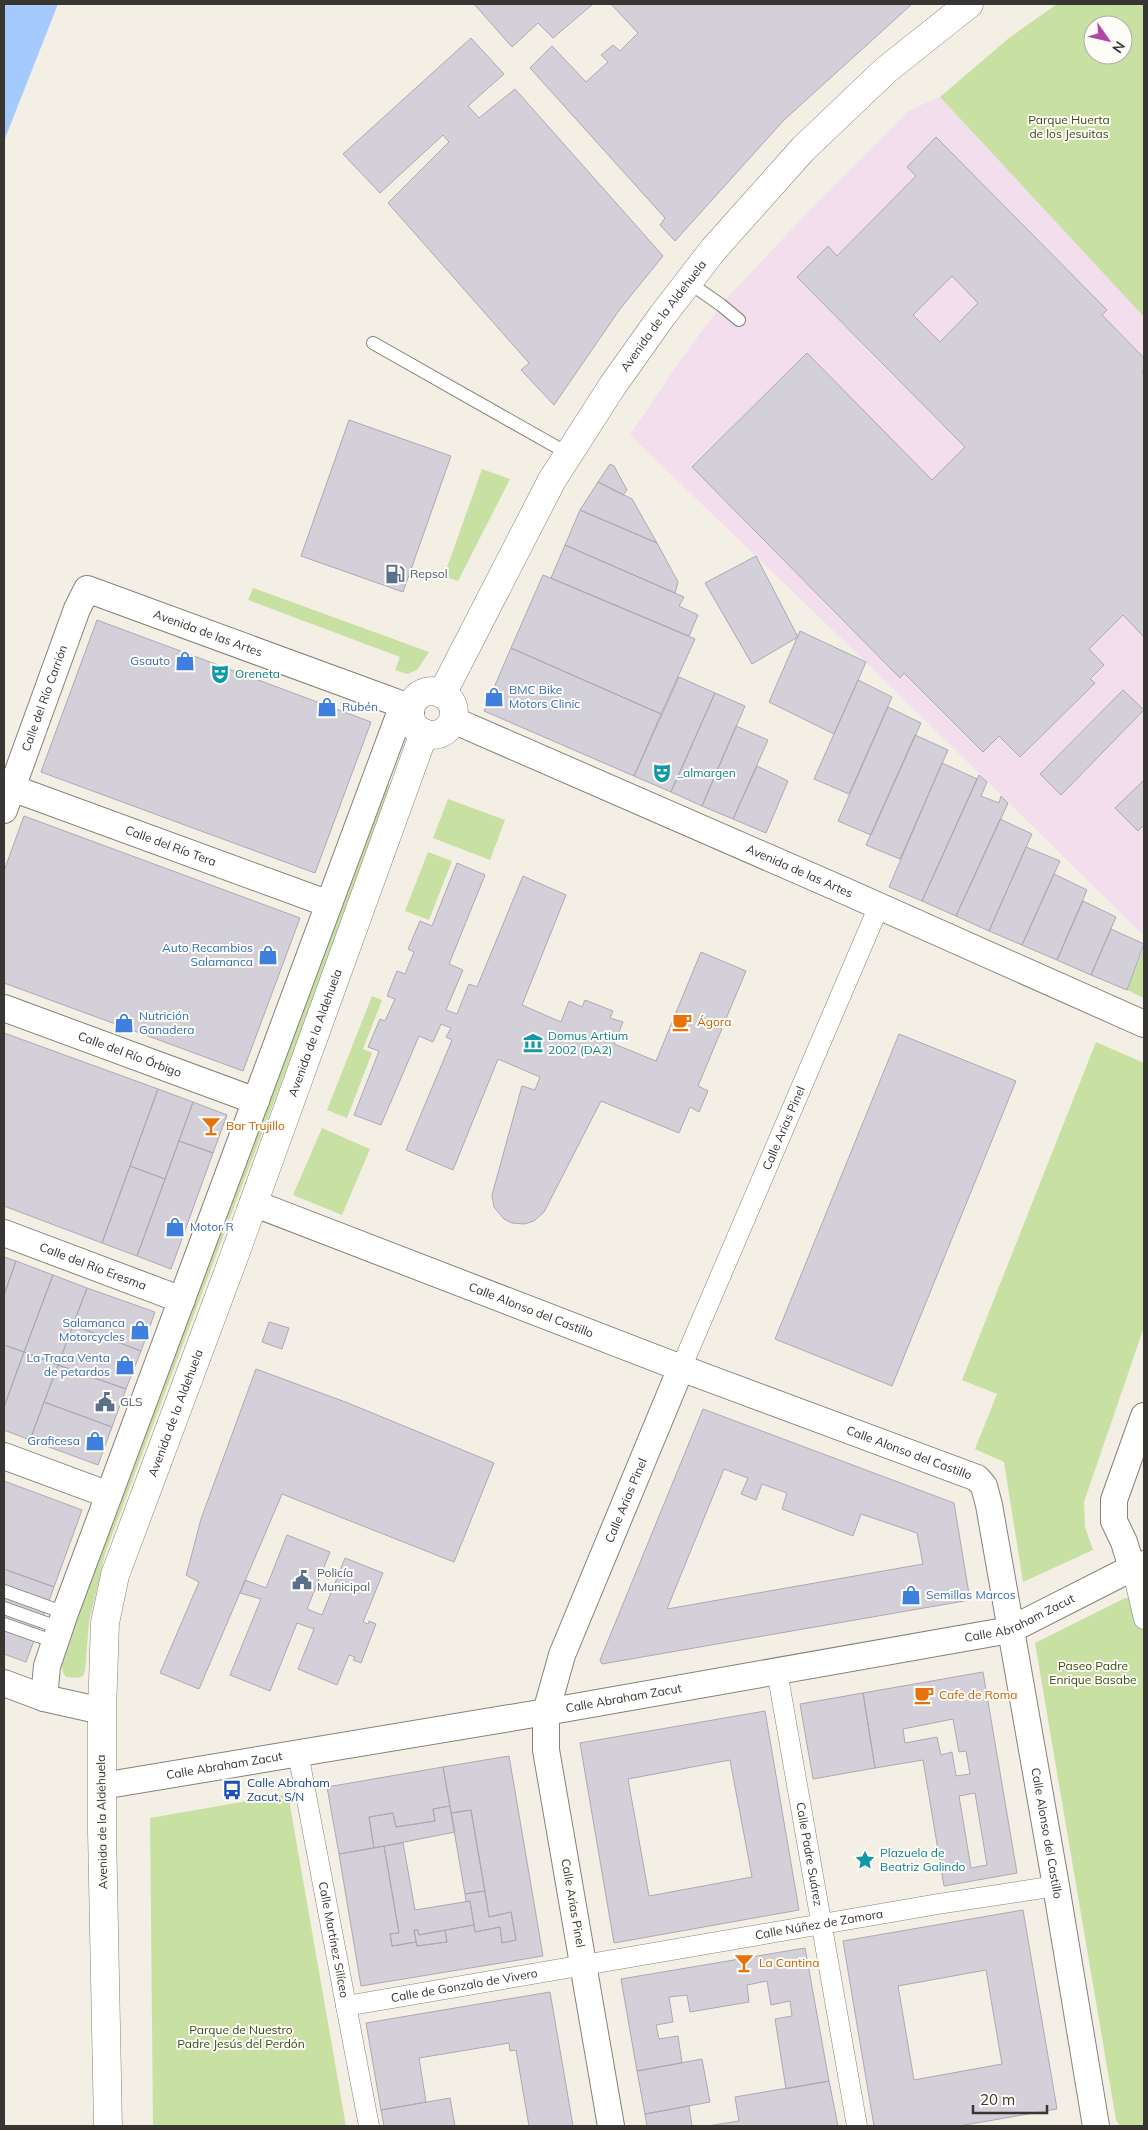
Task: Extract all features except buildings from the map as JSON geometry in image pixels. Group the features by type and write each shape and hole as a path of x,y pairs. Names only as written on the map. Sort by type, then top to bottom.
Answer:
{"main road":[{"name":"Avenida de la Aldehuela","path":"108,2126 102,1711 105,1623 115,1575 253,1203 413,717 416,699 424,693 442,694 552,480 617,379 713,250 803,149 886,70 969,4"},
{"path":"413,717 434,735 443,732 453,720 453,707 449,699 442,694"}],"street":[{"name":"Avenida de las Artes","path":"87,589 413,717"},
{"name":"Calle del Río Carrión","path":"8,799 77,609 87,589"},
{"name":"Avenida de la Aldehuela","path":"44,1698 48,1666 60,1627 329,904 413,717"},
{"name":"Avenida de las Artes","path":"453,720 1144,1024"},
{"name":"Calle del Río Tera","path":"8,799 329,904"},
{"name":"Calle Arias Pinel","path":"611,2126 546,1750 546,1712 562,1654 681,1368 879,906"},
{"name":"Calle del Río Órbigo","path":"4,1008 256,1101"},
{"name":"Calle Alonso del Castillo","path":"253,1203 681,1368 977,1478 984,1486 989,1505 1096,2126"},
{"name":"Calle del Río Eresma","path":"4,1233 182,1300"},
{"path":"1144,1416 1114,1500 1114,1521 1138,1566 1144,1619"},
{"path":"4,1456 109,1495"},
{"name":"Calle Abraham Zacut","path":"102,1786 546,1712 1010,1630 1138,1566"},
{"name":"Calle Padre Suárez","path":"777,1671 857,2126"},
{"path":"4,1683 44,1698 102,1711"},
{"name":"Calle Martínez Silíceo","path":"298,1754 369,2126"},
{"name":"Calle Núñez de Zamora","path":"584,1966 938,1904 1056,1886"},
{"name":"Calle de Gonzalo de Vivero","path":"346,2006 584,1966"}],"lane":[{"path":"688,282 739,320"},
{"path":"373,343 569,454"},
{"path":"4,1591 60,1627"},
{"path":"4,1608 60,1627"},
{"path":"4,1624 60,1627"}],"shaded area":[{"path":"940,97 1144,317 1144,936 866,662 630,435 679,362 725,300 810,210 910,110"}],"green space":[{"name":"Parque Huerta de los Jesuitas","path":"1057,4 1144,4 1144,317 940,97 1009,38"},
{"path":"482,469 510,479 458,581 444,576"},
{"path":"253,588 429,652 417,670 407,674 395,670 400,657 248,600"},
{"path":"389,784 392,792 229,1220 225,1218 385,785"},
{"path":"448,799 505,820 490,860 433,838"},
{"path":"428,852 452,861 429,920 405,911"},
{"path":"1144,947 1144,998 1127,990"},
{"path":"372,996 382,1000 363,1049 372,1053 347,1118 327,1110"},
{"path":"1096,1042 1144,1063 1144,1327 1084,1502 1085,1527 1093,1550 1023,1582 1004,1462 975,1449 997,1394 962,1380"},
{"path":"322,1128 370,1149 342,1215 293,1195"},
{"path":"220,1232 224,1234 105,1554 89,1622 85,1671 83,1676 78,1678 66,1677 61,1667 64,1651"},
{"name":"Paseo Padre Enrique Basabe","path":"1144,1593 1144,2126 1120,2126 1116,2120 1035,1643 1123,1599"},
{"name":"Parque de Nuestro Padre Jesús del Perdón","path":"288,1794 346,2126 153,2126 150,1818"}],"water":[{"path":"4,4 58,4 4,141"}],"place":[{"name":"Repsol","path":"395,574"},
{"name":"Gsauto","path":"185,661"},
{"name":"Oreneta","path":"220,674"},
{"name":"BMC Bike Motors Clinic","path":"494,697"},
{"name":"Rubén","path":"327,707"},
{"name":"_almargen","path":"662,773"},
{"name":"Auto Recambios Salamanca","path":"268,955"},
{"name":"Ágora","path":"682,1022"},
{"name":"Nutrición Ganadera","path":"124,1023"},
{"name":"Domus Artium 2002 (DA2)","path":"533,1043"},
{"name":"Bar Trujillo","path":"211,1126"},
{"name":"Motor R","path":"175,1227"},
{"name":"Salamanca Motorcycles","path":"140,1330"},
{"name":"La Traca Venta de petardos","path":"125,1365"},
{"name":"GLS","path":"105,1402"},
{"name":"Graficesa","path":"95,1441"},
{"name":"Policía Municipal","path":"302,1580"},
{"name":"Semillas Marcos","path":"911,1595"},
{"name":"Cafe de Roma","path":"924,1695"},
{"name":"Calle Abraham Zacut, S/N","path":"232,1790"},
{"name":"Plazuela de Beatriz Galindo","path":"865,1860"},
{"name":"La Cantina","path":"744,1963"}]}
